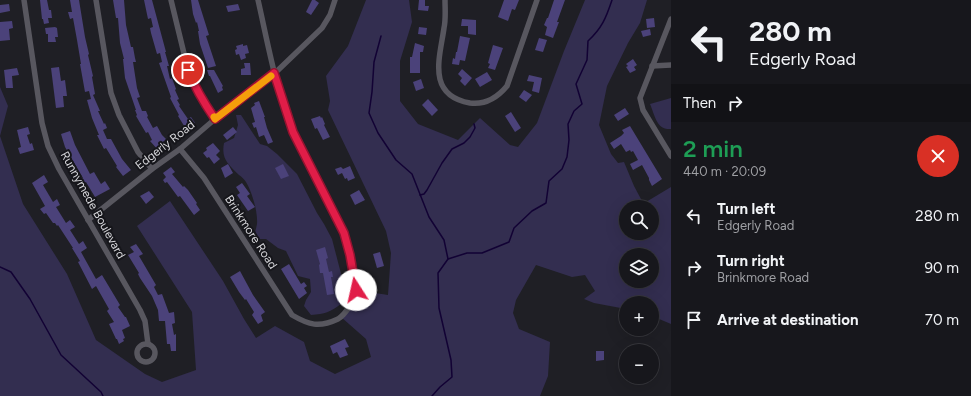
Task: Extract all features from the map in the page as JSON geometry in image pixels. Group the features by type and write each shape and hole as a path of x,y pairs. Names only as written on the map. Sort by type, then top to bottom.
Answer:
{"street":[{"name":"Runnymede Boulevard","path":"24,0 42,123 48,146 59,169 140,310 145,321 148,344"},
{"path":"96,0 111,93 119,115 138,152 152,169"},
{"path":"171,0 192,82 202,102 215,119"},
{"path":"258,0 274,73"},
{"name":"Edgerly Road","path":"88,220 152,169 180,149 215,119 274,73 322,28 330,15 335,0"},
{"path":"445,0 445,25 438,64 440,80 443,87 457,99 473,103 490,101 507,86 537,0"},
{"path":"671,19 641,94 640,103 671,156"},
{"path":"652,66 671,65"},
{"name":"Brinkmore Road","path":"180,149 204,178 292,315 307,323 319,324 330,323 342,317 350,306 356,290 350,255 344,233 293,132 274,73"}],"shaded area":[{"path":"366,0 409,0 412,22 400,61 400,101 418,124 458,140 480,118 510,145 518,147 537,123 585,0 647,0 640,23 628,43 607,86 599,125 611,154 618,163 624,162 641,200 619,200 619,240 659,240 659,200 649,200 671,187 671,324 659,319 659,296 619,296 619,308 594,303 584,299 595,291 585,275 572,277 536,265 516,300 513,313 519,329 550,342 548,376 540,396 0,396 0,136 23,204 67,274 96,340 145,374 162,382 196,370 192,312 137,226 170,201 223,281 256,338 275,326 304,342 310,361 335,374 371,357 366,339 341,317 356,290 388,295 391,253 386,231 328,110 330,101 326,76 348,46"},
{"path":"0,87 8,106 0,136"},
{"path":"671,98 671,129 666,129 657,121 650,104"},
{"path":"236,115 241,115 260,144 267,146 277,154 297,174 332,239 345,289 341,304 330,311 311,315 304,306 311,292 310,279 298,276 286,251 278,248 266,239 255,239 257,224 256,208 246,182 226,161 223,149 224,143 234,138 238,125"}],"building":[{"path":"40,0 47,0 49,10 51,10 52,18 48,18 49,23 44,24 42,19"},
{"path":"70,0 79,0 93,76 95,94 93,95 100,111 98,111 107,128 103,130 107,139 111,139 122,159 131,170 123,176 116,167 117,166 106,148 104,149 97,135 99,135 87,100 91,99 89,91 85,92 73,18 70,19 68,12 72,12"},
{"path":"113,0 124,0 126,25 136,62 133,62 140,97 137,98 142,111 146,111 147,117 153,128 157,126 166,139 160,145 163,148 159,151 150,141 152,140 148,132 146,133 136,116 136,110 125,78 124,59 120,43 118,18 116,18"},
{"path":"144,0 152,0 166,52 170,79 172,78 176,89 175,90 179,99 177,100 180,105 179,106 188,119 191,117 195,123 186,129 170,98 171,97 159,63 162,62 160,53 157,54 151,33 150,28 153,27 151,18 148,19"},
{"path":"191,0 198,0 209,35 206,36 216,66 208,68 200,44 199,31 193,14"},
{"path":"312,0 319,3 311,15 306,12"},
{"path":"419,0 425,0 425,6 429,6 428,11 418,10"},
{"path":"504,0 519,0 515,10 512,9 508,21 498,17"},
{"path":"554,0 565,0 553,38 545,35 547,27 544,25"},
{"path":"9,4 10,11 0,13 0,5"},
{"path":"238,4 240,10 228,12 226,6"},
{"path":"654,18 655,27 647,28 646,19"},
{"path":"462,19 476,20 476,35 468,34 468,26 461,26"},
{"path":"12,21 13,28 9,29 10,40 0,41 0,22"},
{"path":"419,27 427,28 426,35 418,34"},
{"path":"45,28 57,28 58,37 55,37 56,42 48,42 48,34 46,34"},
{"path":"650,29 651,35 643,37 641,31"},
{"path":"460,36 470,38 465,61 460,60 459,65 452,64 453,58 455,59 457,52"},
{"path":"539,38 547,40 543,52 535,50"},
{"path":"415,43 424,46 423,52 420,52 420,73 410,73 410,57 412,57"},
{"path":"243,44 243,46 247,45 249,53 245,54 246,58 241,60 239,54 236,55 235,50 237,49 236,46"},
{"path":"493,45 503,48 495,70 488,68"},
{"path":"633,59 637,65 634,67 636,70 630,73 626,67 628,66 626,64"},
{"path":"244,63 250,63 251,75 241,75 241,69 245,68"},
{"path":"59,67 61,81 65,80 67,96 63,96 64,107 56,108 51,68"},
{"path":"17,68 19,75 12,76 13,88 6,88 4,70"},
{"path":"462,69 472,78 465,86 460,81 462,78 458,74"},
{"path":"207,70 214,70 223,86 223,90 218,93"},
{"path":"487,72 492,80 480,87 475,79"},
{"path":"529,75 542,78 539,93 532,91 534,82 527,81"},
{"path":"421,79 424,88 416,91 413,82"},
{"path":"524,90 532,95 526,102 519,97"},
{"path":"428,99 438,110 432,116 422,105"},
{"path":"259,101 273,142 268,144 264,135 259,137 256,127 254,128 252,123 255,122 251,108 255,105 254,103"},
{"path":"625,108 629,114 618,121 614,115"},
{"path":"511,112 521,128 515,132 505,116"},
{"path":"320,116 321,118 322,117 330,137 323,140 317,128 315,129 311,119"},
{"path":"630,126 662,179 652,186 642,165 633,170 630,164 638,160 633,151 631,152 630,150 626,152 621,144 614,149 610,143 624,133 622,130"},
{"path":"28,127 30,134 27,135 34,150 20,154 18,148 21,147 17,130"},
{"path":"233,127 237,132 227,140 223,135"},
{"path":"70,131 75,145 90,174 94,172 101,184 105,181 110,189 95,197 86,182 84,183 81,179 83,178 65,147 61,134"},
{"path":"213,143 220,151 216,155 220,159 214,164 209,157 207,158 203,153 207,150 206,148"},
{"path":"228,164 233,173 225,178 221,168"},
{"path":"283,164 289,176 281,179 275,168"},
{"path":"350,166 355,178 348,181 342,173 338,175 335,169 341,167 343,169"},
{"path":"171,167 175,172 172,174 183,187 184,186 188,190 197,203 196,204 200,210 194,215 180,196 178,197 167,182 165,183 163,180 166,177 163,173"},
{"path":"44,175 48,182 43,185 53,202 57,199 60,205 56,207 66,223 70,220 75,227 70,230 79,244 83,241 87,248 81,252 96,279 102,275 120,305 118,307 126,317 130,326 122,330 125,338 123,339 124,341 119,344 109,324 114,322 107,311 109,309 96,286 92,289 78,262 80,261 58,225 57,226 53,223 46,213 44,214 40,209 45,206 32,183"},
{"path":"242,183 250,194 247,196 255,207 248,211 237,195 240,193 236,187"},
{"path":"359,190 365,200 355,205 350,195"},
{"path":"149,191 154,197 146,204 140,196"},
{"path":"136,244 143,254 139,256 156,285 154,287 158,295 162,294 169,313 174,312 175,323 172,324 174,335 176,334 176,351 171,351 170,344 167,344 165,321 159,321 158,310 152,296 140,278 139,273 128,255 134,252 130,247"},
{"path":"325,247 328,258 326,259 329,272 332,271 333,277 331,277 334,294 327,295 323,273 320,273 320,264 316,250"},
{"path":"380,252 384,266 377,268 373,254"},
{"path":"289,264 301,284 304,282 307,286 304,288 307,293 299,299 281,269"},
{"path":"240,271 253,295 265,312 261,315 263,321 258,324 252,315 254,312 230,277"},
{"path":"345,339 349,347 345,348 348,355 340,358 337,352 333,354 330,346"},
{"path":"596,351 604,351 604,360 596,361"}],"waterway":[{"path":"432,396 452,377 451,360 439,308 438,273 448,259 467,253 482,253 509,242 514,228 532,211 546,203 549,181 562,169 567,157 569,140 568,124 574,111 582,104 576,84 587,60 588,41 597,32 603,22 612,0"},
{"path":"381,36 374,62 369,113 378,133 396,160 412,174 429,217 444,240 448,259"},
{"path":"420,195 424,194 427,190 442,163 452,149 464,143 470,137 475,128 474,124"},
{"path":"0,267 11,272 30,299 61,355 101,392 103,396"}],"slow traffic":[{"path":"214,117 215,119 271,76"}],"route":[{"path":"188,70 202,102 215,119 274,73 286,114 300,149 344,233 350,255 356,290"}]}
